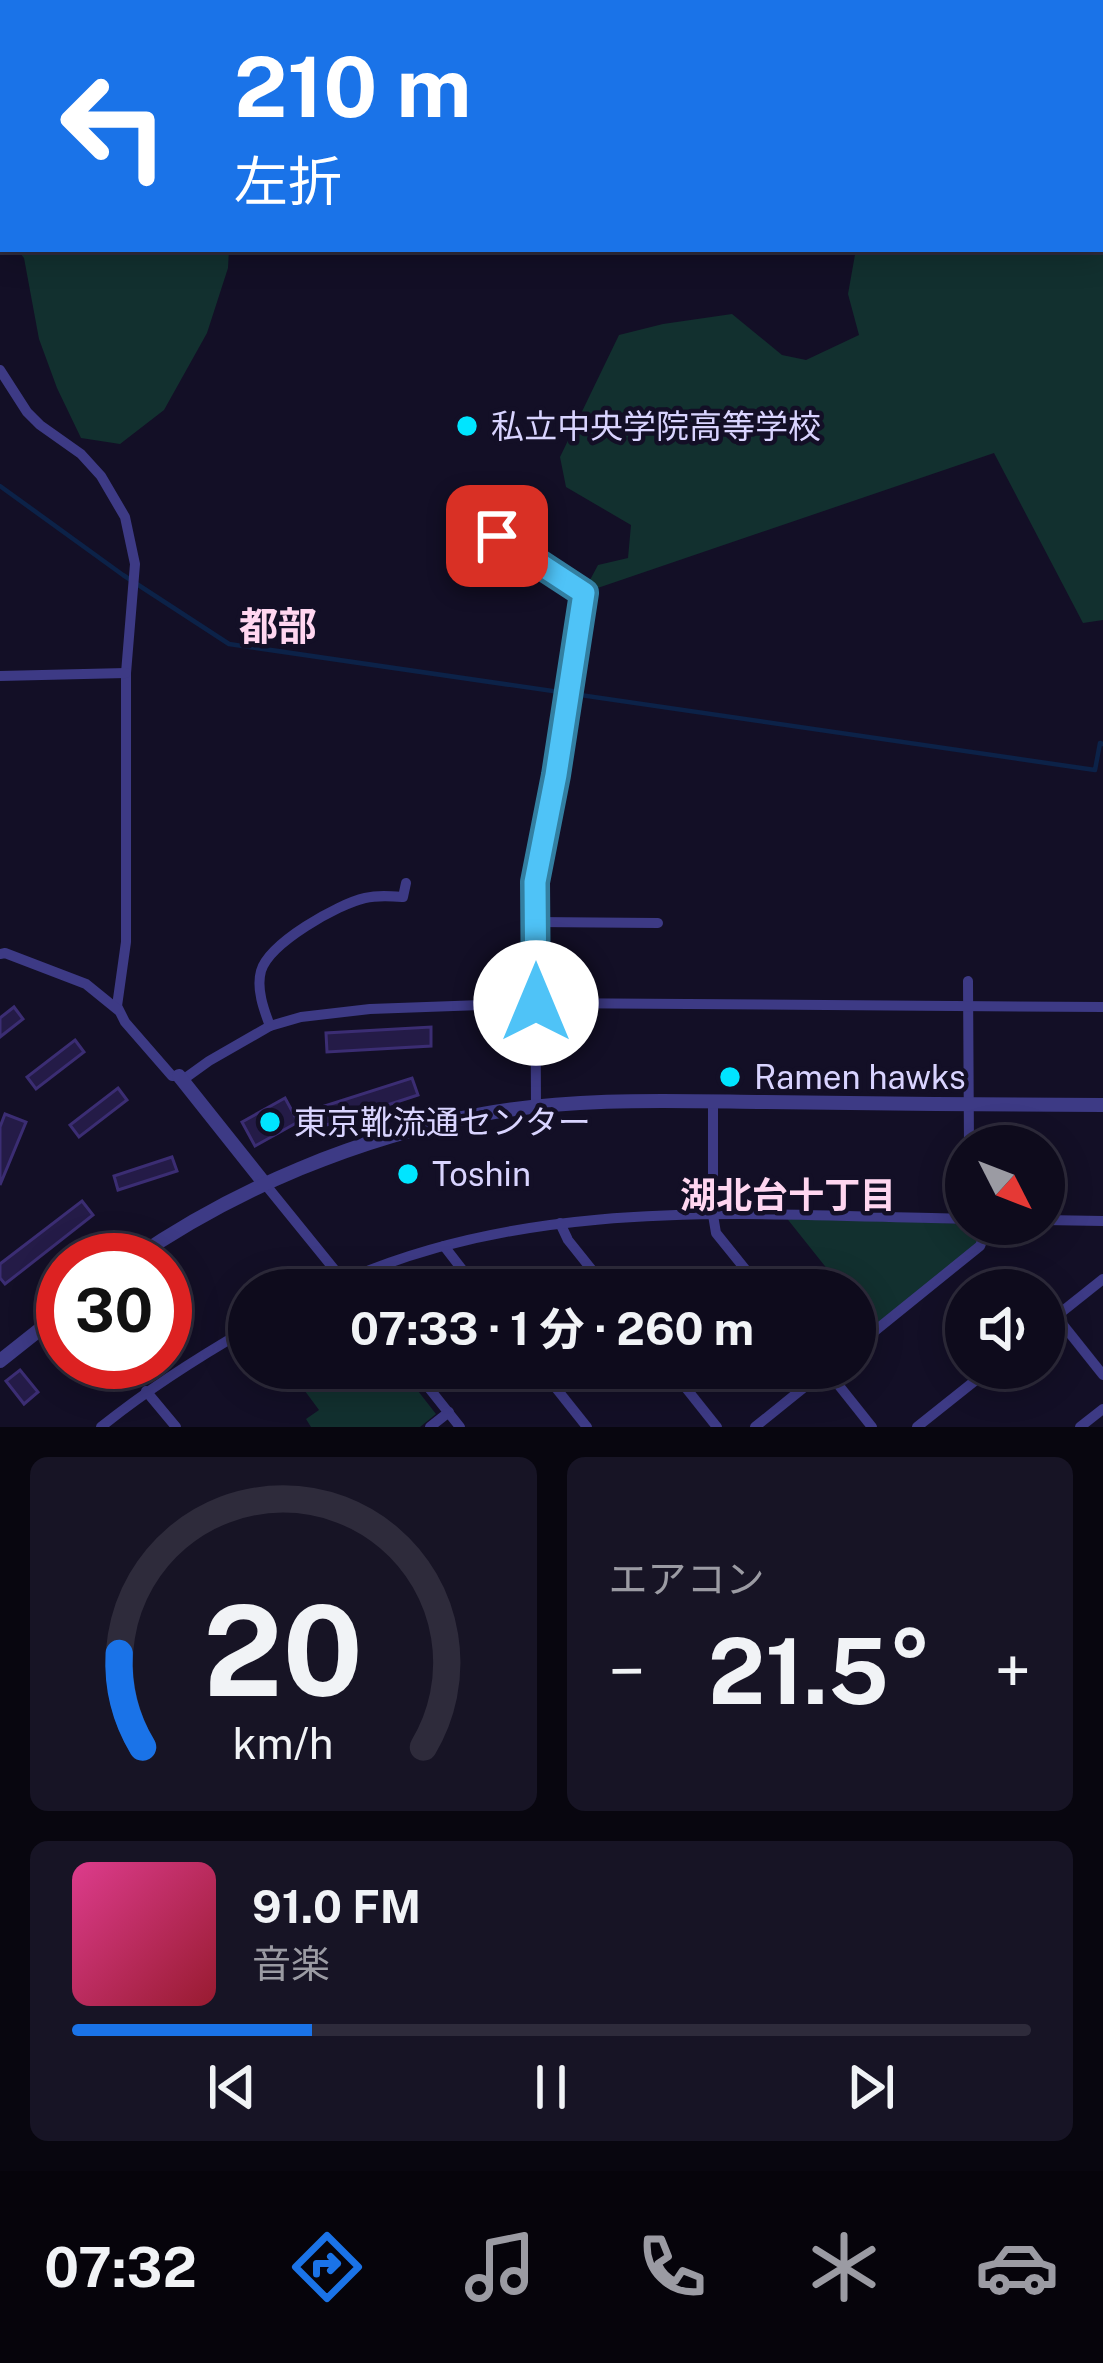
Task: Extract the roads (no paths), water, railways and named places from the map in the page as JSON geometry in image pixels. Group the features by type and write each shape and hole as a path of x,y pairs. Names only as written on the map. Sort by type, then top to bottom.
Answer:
{"street":[{"path":"0,370 27,412 101,476 125,517 135,564 126,673 126,942 118,1010"},
{"path":"497,536 584,593 535,882 536,1106"},
{"path":"0,676 126,673"},
{"path":"270,1026 260,991 261,972 285,939 362,898 403,897 406,884"},
{"path":"536,922 658,923"},
{"path":"0,954 86,984 118,1010 172,1076 182,1077 270,1026 301,1016 370,1009 536,1003 1103,1006"},
{"path":"968,982 969,1125"},
{"path":"182,1077 334,1269"},
{"path":"175,1233 265,1184 326,1158 424,1127 536,1106 624,1100 1103,1105"},
{"path":"713,1101 716,1233 745,1269"},
{"path":"387,1269 444,1246 560,1223 713,1215 945,1219"},
{"path":"1065,1220 1103,1221"},
{"path":"560,1223 591,1269"},
{"path":"876,1330 980,1245"},
{"path":"444,1246 462,1269"},
{"path":"1065,1309 1103,1279"},
{"path":"1065,1327 1103,1375"},
{"path":"0,1361 36,1332"},
{"path":"101,1427 146,1391 228,1341"},
{"path":"430,1389 460,1427"},
{"path":"557,1389 587,1427"},
{"path":"687,1389 717,1427"},
{"path":"754,1427 800,1389"},
{"path":"842,1389 872,1427"},
{"path":"917,1427 965,1389"},
{"path":"146,1391 176,1427"},
{"path":"1080,1427 1103,1409"},
{"path":"430,1427 449,1412"}],"waterway":[{"path":"0,486 229,644 1095,770 1103,744"}],"place":[{"name":"私立中央学院高等学校","path":"467,426"},
{"name":"Ramen hawks","path":"730,1077"},
{"name":"東京靴流通センター","path":"270,1122"},
{"name":"Toshin","path":"408,1174"}],"district":[{"name":"都部","path":"278,626"},
{"name":"湖北台十丁目","path":"788,1195"}]}
